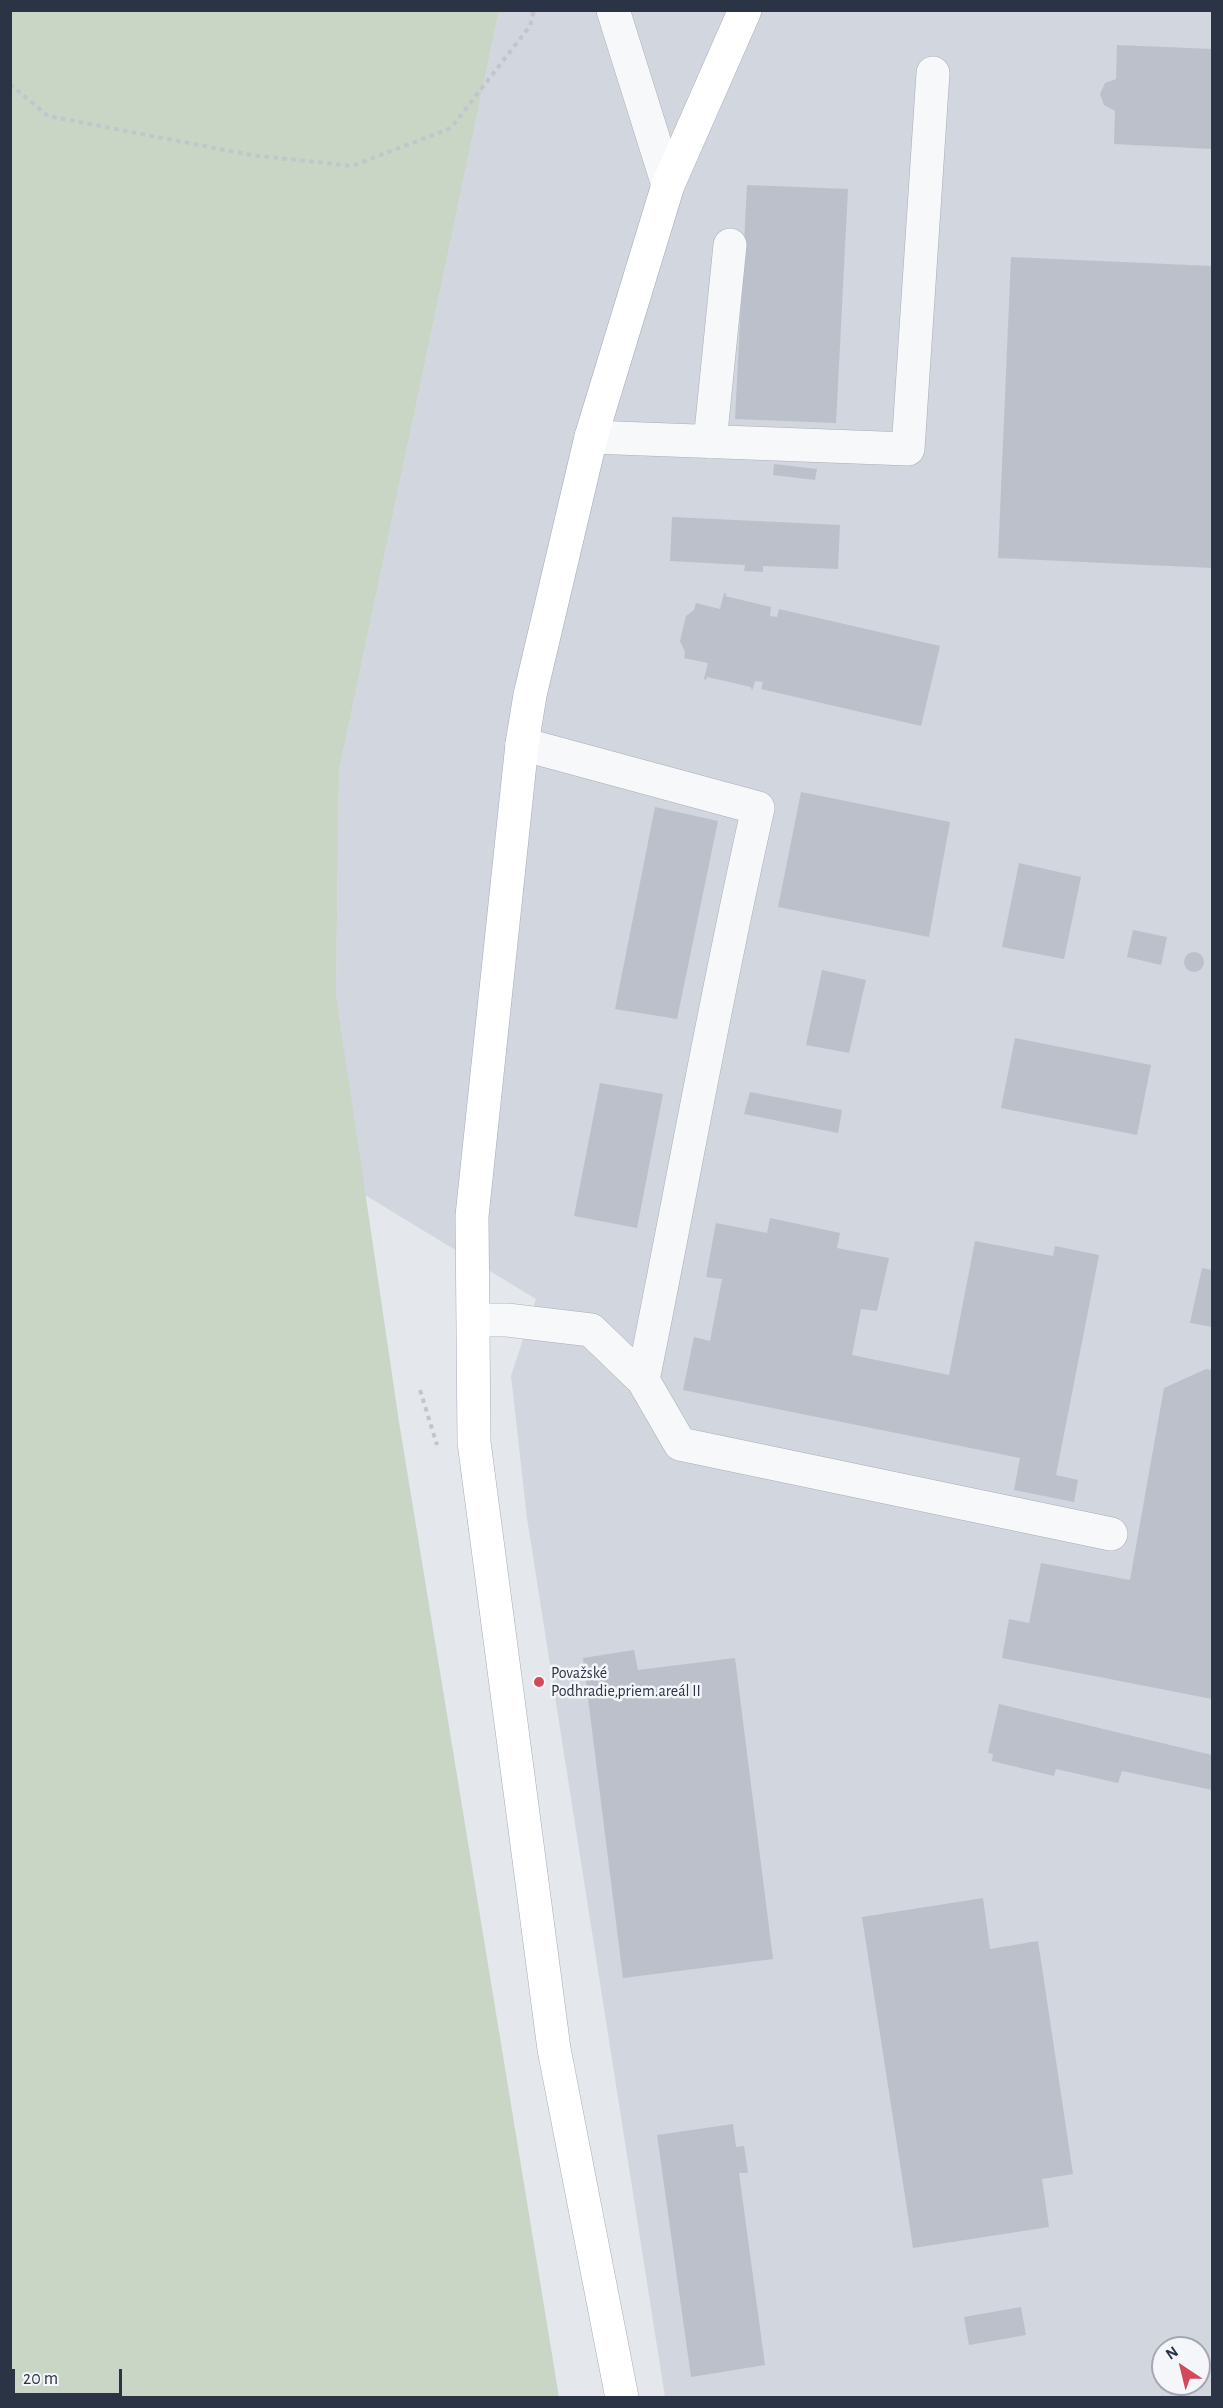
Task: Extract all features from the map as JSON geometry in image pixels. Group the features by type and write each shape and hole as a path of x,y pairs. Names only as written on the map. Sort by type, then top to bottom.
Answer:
{"main road":[{"path":"622,2397 554,2049 474,1443 472,1216 522,744 530,695 591,437 669,185 745,10"}],"street":[{"path":"613,10 669,185"},
{"path":"591,437 908,449 933,73"},
{"path":"710,442 730,245"},
{"path":"522,744 758,808 730,932 692,1143 643,1380"},
{"path":"474,1320 507,1320 591,1330 643,1380 680,1444 1111,1534"}],"path":[{"path":"10,84 48,116 251,155 352,166 451,128 530,26 534,10"},
{"path":"420,1390 438,1448"}],"shaded area":[{"path":"499,11 1212,11 1212,2397 665,2397 527,1518 511,1376 536,1299 365,1195 336,994 339,771"}],"green space":[{"path":"11,10 499,11 339,771 336,994 399,1422 559,2397 11,2397"}],"building":[{"path":"1117,45 1212,49 1212,149 1114,144 1115,111 1104,105 1100,94 1105,83 1116,79"},
{"path":"747,185 848,189 836,423 735,419"},
{"path":"1011,257 1212,266 1212,568 998,558"},
{"path":"774,464 817,469 815,480 773,475"},
{"path":"672,517 840,525 838,569 763,566 763,572 744,571 745,565 670,561"},
{"path":"724,593 727,594 725,596 771,607 770,616 777,617 779,609 940,646 921,726 761,689 763,682 755,681 752,691 751,687 707,677 706,680 704,679 708,663 684,658 685,652 680,641 686,616 694,610 696,603 720,609"},
{"path":"801,792 950,822 929,937 778,907"},
{"path":"655,807 718,821 677,1019 615,1009"},
{"path":"1019,863 1081,877 1064,959 1002,947"},
{"path":"1133,930 1167,937 1161,965 1127,957"},
{"path":"1194,952 1201,955 1204,962 1201,969 1194,972 1187,969 1184,962 1187,955"},
{"path":"822,970 866,980 849,1053 806,1045"},
{"path":"1015,1038 1151,1065 1137,1135 1001,1108"},
{"path":"600,1083 663,1094 637,1228 574,1216"},
{"path":"750,1092 842,1110 838,1133 744,1114"},
{"path":"770,1218 840,1233 837,1248 889,1258 877,1311 861,1309 852,1355 949,1375 975,1241 1053,1256 1055,1246 1099,1255 1056,1475 1078,1480 1074,1502 1014,1490 1020,1458 683,1390 694,1337 710,1341 722,1279 706,1277 716,1223 767,1233"},
{"path":"1202,1268 1212,1270 1212,1327 1190,1323"},
{"path":"1206,1369 1212,1370 1212,1699 1002,1658 1009,1619 1029,1623 1041,1563 1130,1580 1164,1388"},
{"path":"634,1650 638,1670 735,1658 773,1959 623,1978 583,1658"},
{"path":"999,1704 1212,1755 1212,1790 1122,1771 1118,1783 1056,1769 1054,1776 992,1761 993,1754 988,1753"},
{"path":"983,1898 990,1949 1038,1941 1073,2174 1042,2179 1049,2227 913,2248 862,1917"},
{"path":"733,2124 736,2147 744,2146 748,2173 739,2173 765,2365 691,2377 657,2135"},
{"path":"1021,2307 1026,2335 969,2345 964,2317"}],"place":[{"name":"Považské Podhradie,priem.areál II","path":"539,1682"}]}
